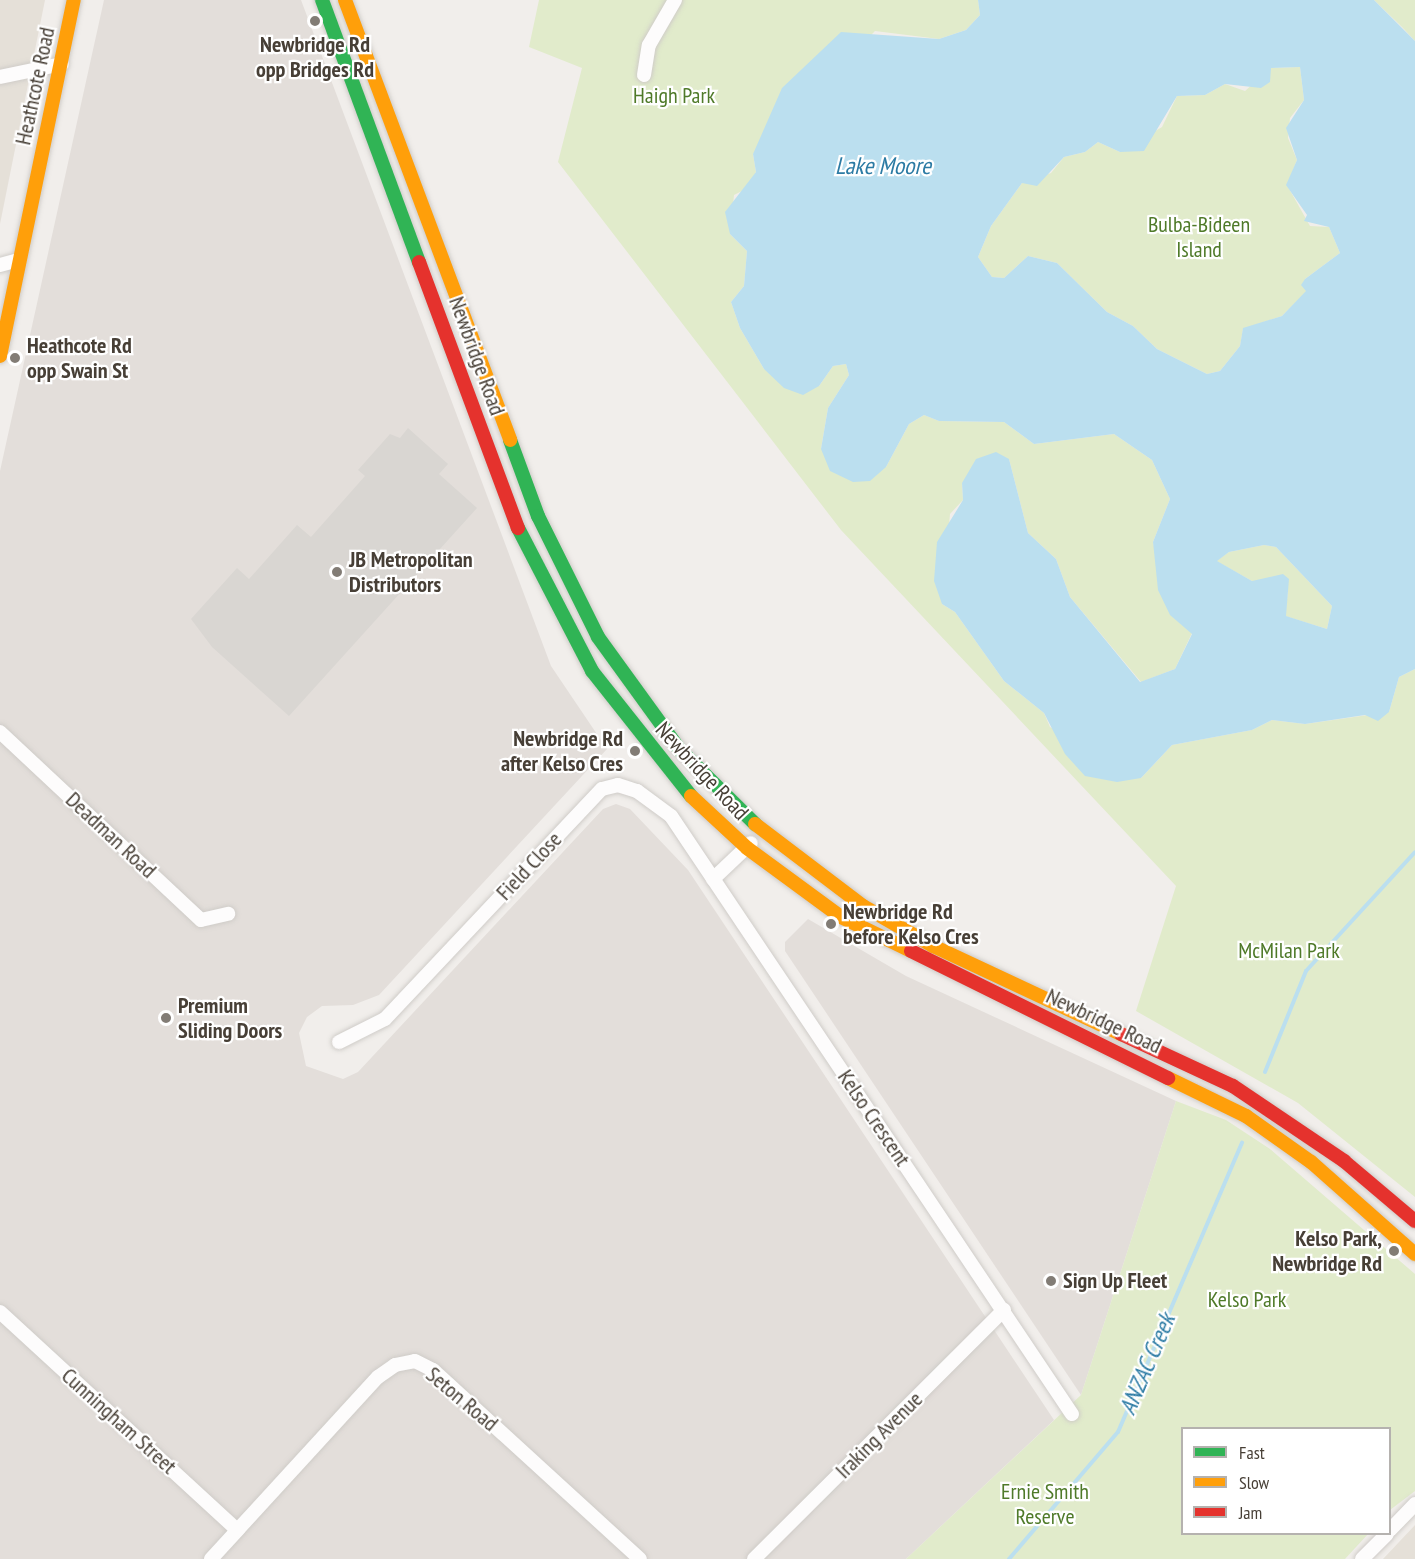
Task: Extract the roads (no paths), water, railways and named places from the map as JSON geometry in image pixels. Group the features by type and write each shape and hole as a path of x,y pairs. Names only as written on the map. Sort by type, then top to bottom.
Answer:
{"main road":[{"name":"Heathcote Road","path":"0,356 74,0"},
{"name":"Newbridge Road","path":"322,0 498,479 545,590 620,712 683,789 747,848 882,941 1224,1103 1271,1131 1415,1254"},
{"name":"Newbridge Road","path":"345,0 505,432 574,594 648,712 703,776 762,831 826,881 911,934 1233,1086 1274,1112 1415,1221"}],"street":[{"path":"644,75 649,45 675,0"},
{"path":"0,77 62,64"},
{"path":"0,265 19,260"},
{"name":"Deadman Road","path":"0,732 201,920 228,914"},
{"name":"Field Close","path":"339,1042 385,1018 602,789 618,785 637,790 671,816 713,879"},
{"path":"713,879 762,831"},
{"name":"Kelso Crescent","path":"713,879 1072,1414"},
{"name":"Iraking Avenue","path":"753,1559 1004,1310"},
{"name":"Cunningham Street","path":"0,1312 237,1530"},
{"name":"Seton Road","path":"211,1559 378,1377 395,1365 414,1361 433,1370 640,1559"},
{"path":"1391,1529 1415,1504"},
{"path":"1362,1559 1385,1535"}],"water":[{"name":"Lake Moore","path":"978,0 1374,0 1415,41 1415,669 1399,677 1389,712 1378,721 1365,715 1305,724 1272,720 1252,730 1172,745 1141,778 1117,782 1085,776 1065,754 1044,713 1004,681 955,612 942,604 934,581 937,542 963,500 962,483 976,459 996,452 1009,459 1028,533 1056,559 1070,597 1140,682 1175,669 1192,634 1170,615 1158,590 1153,542 1170,499 1152,460 1114,434 1034,444 1004,422 939,421 924,415 909,424 886,467 870,481 853,482 830,471 821,449 828,408 849,375 846,364 833,366 819,386 803,395 784,388 764,369 740,328 731,302 744,286 747,251 730,234 725,212 756,172 753,154 782,88 841,32 939,39 966,30 980,15","holes":["1300,67 1304,100 1286,128 1297,160 1286,185 1307,215 1304,221 1329,227 1340,253 1305,279 1301,285 1306,291 1282,316 1243,328 1240,346 1220,371 1207,374 1157,349 1133,326 1107,312 1057,263 1028,256 1004,278 992,277 978,257 991,226 1022,183 1037,186 1064,157 1085,152 1098,142 1120,152 1144,151 1177,96 1205,95 1225,84 1261,88 1270,82 1271,68","1264,545 1276,547 1332,606 1327,629 1286,616 1289,579 1283,574 1252,581 1217,561 1229,552"]}],"waterway":[{"name":"ANZAC Creek","path":"1265,1072 1306,971 1415,852"},
{"name":"ANZAC Creek","path":"1009,1559 1118,1432 1242,1142"}],"place":[{"name":"Newbridge Rd opp Bridges Rd","path":"315,21"},
{"name":"Heathcote Rd opp Swain St","path":"15,358"},
{"name":"JB Metropolitan Distributors","path":"337,572"},
{"name":"Newbridge Rd after Kelso Cres","path":"635,751"},
{"name":"Newbridge Rd before Kelso Cres","path":"831,924"},
{"name":"Premium Sliding Doors","path":"166,1018"},
{"name":"Kelso Park, Newbridge Rd","path":"1394,1251"},
{"name":"Sign Up Fleet","path":"1051,1281"}],"park label":[{"name":"Haigh Park","path":"674,96"},
{"name":"Bulba-Bideen Island","path":"1199,236"},
{"name":"McMilan Park","path":"1289,951"},
{"name":"Kelso Park","path":"1247,1300"},
{"name":"Ernie Smith Reserve","path":"1045,1504"}]}
